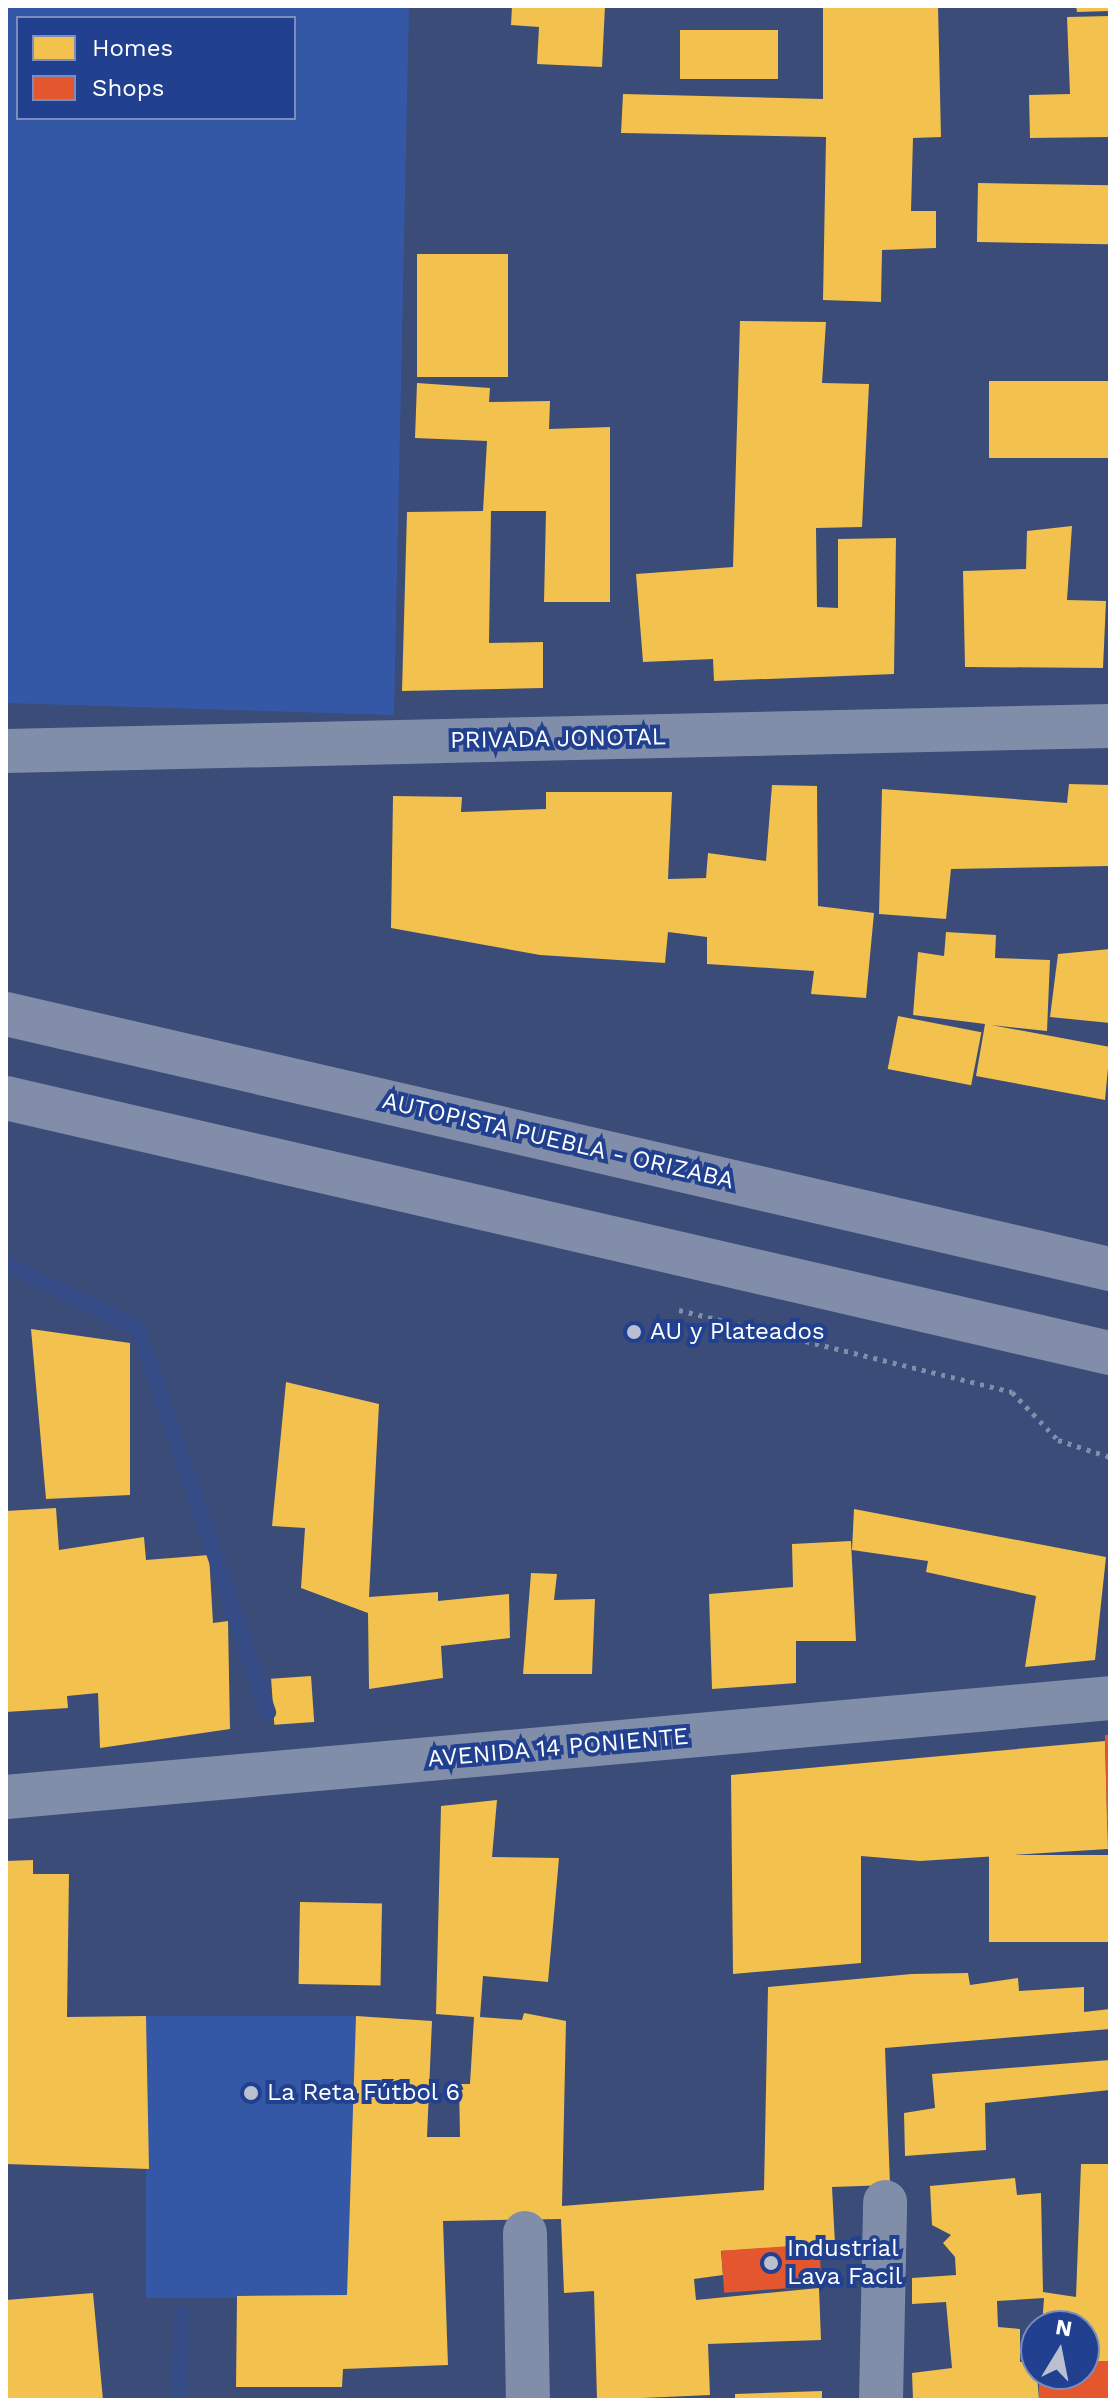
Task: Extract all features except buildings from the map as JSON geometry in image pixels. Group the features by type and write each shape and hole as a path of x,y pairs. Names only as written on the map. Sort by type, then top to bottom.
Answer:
{"highway":[{"name":"AUTOPISTA PUEBLA - ORIZABA","path":"6,1014 1110,1269"},
{"path":"6,1098 1110,1353"}],"street":[{"name":"PRIVADA JONOTAL","path":"6,751 1110,726"},
{"name":"AVENIDA 14 PONIENTE","path":"6,1797 1110,1698"},
{"path":"881,2400 885,2202"},
{"path":"525,2233 528,2400"}],"path":[{"path":"1012,1392 1058,1440 1110,1457"}],"shaded area":[{"path":"6,6 409,6 394,715 6,703"},
{"name":"La Reta Fútbol 6","path":"146,2016 356,2016 356,2298 146,2298"}],"waterway":[{"path":"6,1264 138,1328 268,1713"},
{"path":"179,2400 182,2313"}],"place":[{"name":"AU y Plateados","path":"634,1332"},
{"name":"La Reta Fútbol 6","path":"251,2093"},
{"name":"Industrial Lava Facil","path":"771,2263"}]}
